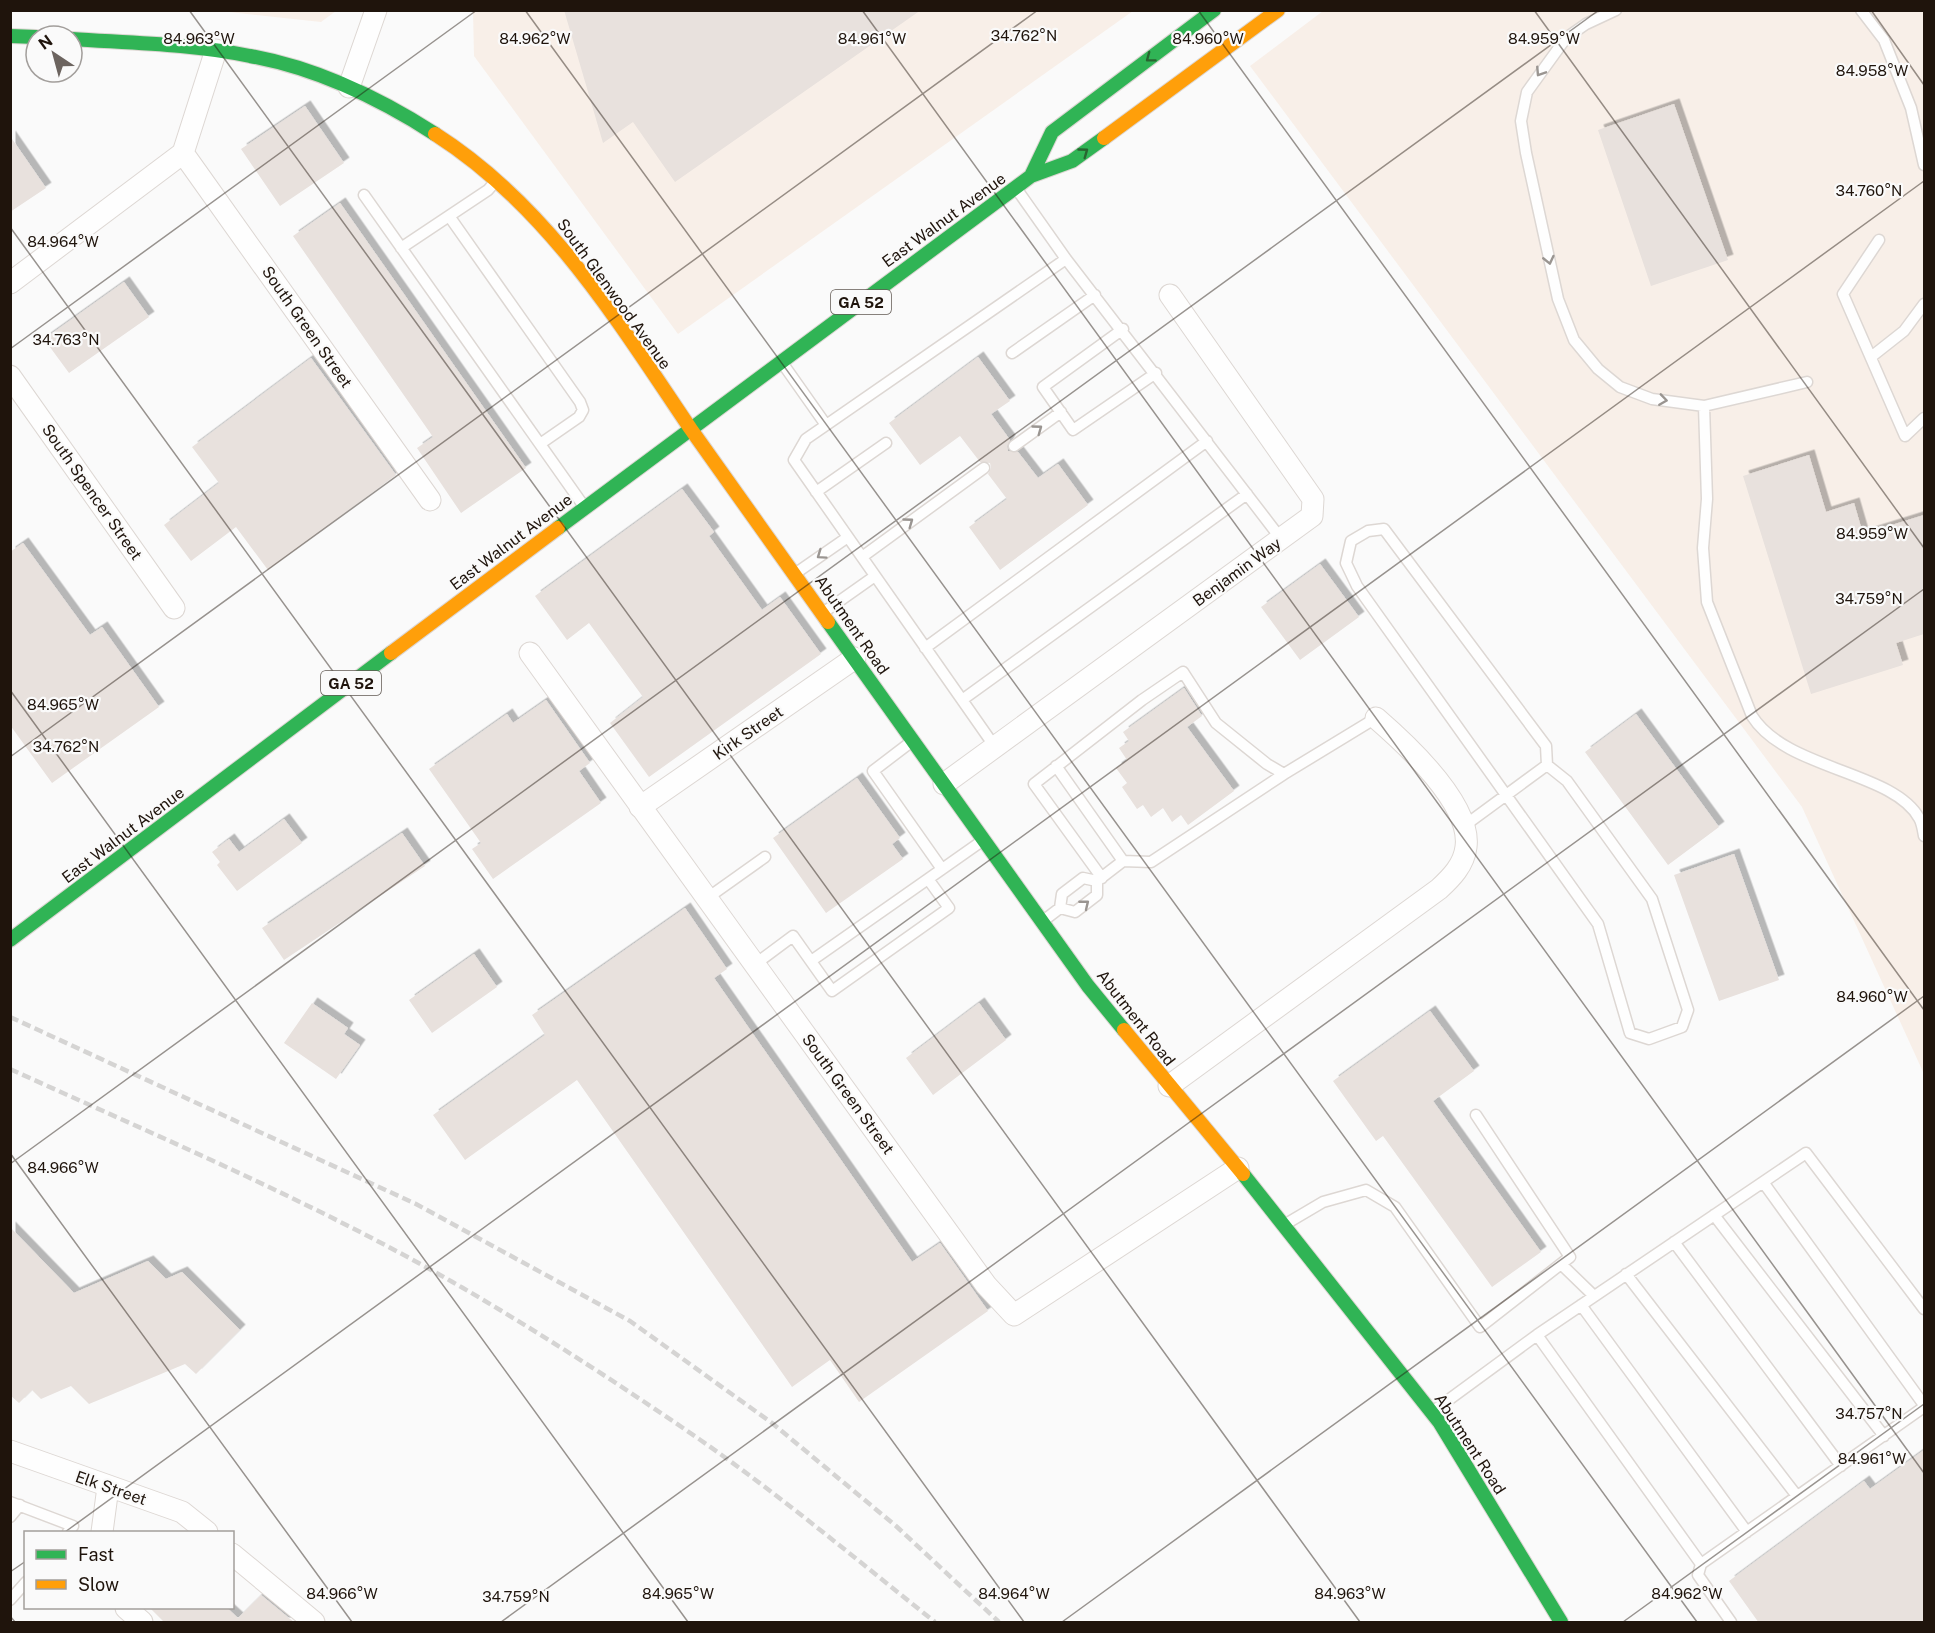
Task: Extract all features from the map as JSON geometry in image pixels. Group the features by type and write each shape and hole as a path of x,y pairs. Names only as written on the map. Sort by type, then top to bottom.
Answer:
{"main road":[{"name":"East Walnut Avenue","path":"1031,176 1052,132 1214,10"},
{"name":"East Walnut Avenue","path":"12,939 690,428 1031,176 1072,161 1278,10"},
{"name":"South Glenwood Avenue","path":"84,40 216,50 284,64 349,87 442,138 497,179 545,228 577,267 690,428"},
{"name":"Abutment Road","path":"690,428 1088,986 1238,1168 1431,1412 1561,1623"}],"street":[{"path":"349,87 376,10"},
{"path":"10,283 183,153 216,50"},
{"name":"South Green Street","path":"183,153 430,500"},
{"name":"Benjamin Way","path":"944,784 1312,516 1313,499 1170,295"},
{"name":"South Spencer Street","path":"10,376 174,608"},
{"name":"South Green Street","path":"530,653 986,1285 1014,1315 1238,1168"},
{"name":"Kirk Street","path":"640,807 855,658"},
{"path":"1169,1086 1439,889 1461,864 1466,849 1464,826 1450,800 1412,749 1376,718"},
{"name":"Elk Street","path":"10,1451 182,1512 205,1531"},
{"path":"102,1531 108,1487"},
{"path":"234,1556 314,1623"},
{"path":"127,1609 142,1623"}],"lane":[{"path":"1616,10 1586,24 1566,38 1527,92 1521,121 1558,299 1574,340 1598,369 1620,387 1652,399 1704,406 1807,382"},
{"path":"1861,10 1884,40 1911,108 1924,165"},
{"path":"401,248 488,190 497,179"},
{"path":"1016,188 1066,259 1123,329 1282,540"},
{"path":"364,195 585,508"},
{"path":"448,216 580,402 583,410 579,417 540,444"},
{"path":"1879,240 1843,294 1905,435 1924,418"},
{"path":"995,747 794,460 806,439 1066,259"},
{"path":"1012,353 1095,295"},
{"path":"1871,357 1904,331 1924,304"},
{"path":"1123,329 1043,387 1073,430 1156,373"},
{"path":"781,361 826,425"},
{"path":"1704,406 1707,499 1703,548 1707,602 1752,716 1761,730 1779,743 1897,796 1919,818 1924,836"},
{"path":"1014,446 1061,412"},
{"path":"925,648 1207,441"},
{"path":"816,492 886,443"},
{"path":"862,556 984,468"},
{"path":"962,700 1247,494"},
{"path":"1384,529 1545,746 1547,765 1567,781 1652,898 1688,1010 1682,1027 1649,1039 1630,1033 1598,924 1508,794 1357,586 1346,563 1351,541 1368,531 1384,529"},
{"path":"795,574 848,537"},
{"path":"823,613 875,576"},
{"path":"1100,879 1034,784 1142,700 1183,672 1216,723 1267,764 1284,774"},
{"path":"1060,908 1075,912 1097,894 1100,879 1123,861 1151,862 1284,774 1376,718"},
{"path":"913,741 873,771 942,869"},
{"path":"1464,826 1547,765"},
{"path":"1056,766 1123,861"},
{"path":"811,961 984,839"},
{"path":"706,899 765,857"},
{"path":"1042,922 1060,908 1062,894 1076,883 1083,878 1100,879"},
{"path":"754,965 793,936 832,991 949,908 928,879"},
{"path":"1283,1225 1323,1202 1366,1190 1395,1207 1480,1327 1570,1257 1476,1115"},
{"path":"1431,1412 1537,1335 1806,1153 1924,1309"},
{"path":"1731,1623 1698,1575 1701,1564 1924,1406 1763,1182"},
{"path":"1714,1215 1884,1436"},
{"path":"1674,1242 1841,1466"},
{"path":"1561,1264 1594,1296"},
{"path":"1626,1274 1797,1496"},
{"path":"1581,1305 1747,1532"},
{"path":"1537,1335 1701,1564"},
{"path":"10,1517 15,1504 73,1526 69,1531"},
{"path":"10,1600 24,1584"}],"shaded area":[{"path":"220,11 336,11 321,22"},
{"path":"473,11 1133,11 678,334 474,56"},
{"path":"1323,11 1924,11 1924,1074 1802,807 1250,66"}],"building":[{"path":"564,10 921,10 675,182 633,122 603,143"},
{"path":"1674,104 1728,260 1651,286 1598,130"},
{"path":"305,106 344,163 280,206 241,149"},
{"path":"10,136 46,188 10,212"},
{"path":"340,203 526,468 461,513 417,448 433,437 293,236"},
{"path":"124,282 149,317 69,373 44,339"},
{"path":"978,357 1010,401 991,414 1010,440 1007,446 1008,451 1018,452 1038,478 1058,464 1088,505 1000,570 969,527 1007,499 988,474 991,468 990,463 980,462 960,436 920,465 889,423"},
{"path":"311,358 396,475 268,570 236,527 191,561 164,525 219,483 192,447"},
{"path":"1809,455 1826,512 1854,503 1863,534 1924,515 1924,634 1896,643 1903,665 1811,694 1743,476"},
{"path":"682,489 714,532 709,536 762,610 780,597 821,654 649,777 610,723 643,697 589,623 567,640 535,596"},
{"path":"23,543 90,635 102,627 159,707 52,783 10,725 10,552"},
{"path":"1320,564 1359,617 1300,660 1261,607"},
{"path":"1184,688 1202,716 1187,727 1234,791 1188,825 1181,815 1172,822 1163,808 1151,817 1143,805 1137,809 1122,787 1127,783 1116,768 1127,760 1119,748 1129,741 1123,732"},
{"path":"546,700 590,763 579,771 601,803 493,879 472,849 481,843 429,769 507,714 513,723"},
{"path":"1636,714 1719,827 1668,865 1585,752"},
{"path":"857,778 900,838 892,844 903,859 826,913 773,838"},
{"path":"284,819 302,843 237,891 217,865 220,862 212,852 229,839 239,852"},
{"path":"402,833 425,866 284,960 262,928"},
{"path":"1734,854 1779,980 1719,1001 1674,875"},
{"path":"685,908 727,969 714,978 912,1262 940,1243 988,1311 859,1402 830,1360 792,1387 577,1080 465,1160 433,1115 545,1035 532,1015"},
{"path":"474,954 497,987 432,1033 409,1000"},
{"path":"312,1003 348,1028 344,1034 360,1045 336,1079 284,1043"},
{"path":"979,1003 1006,1040 933,1095 906,1058"},
{"path":"1430,1011 1474,1071 1433,1101 1541,1252 1492,1287 1383,1136 1376,1141 1333,1081"},
{"path":"10,1227 74,1293 148,1261 166,1279 182,1272 240,1330 196,1374 185,1364 89,1404 71,1386 41,1399 32,1390 19,1403 10,1395"},
{"path":"1924,1450 1924,1623 1759,1623 1729,1581 1864,1481 1870,1489"},
{"path":"261,1595 295,1623 165,1623 151,1609 228,1609 238,1618"}],"railway":[{"path":"10,1017 416,1204 630,1321 772,1423 896,1526 999,1622"},
{"path":"10,1069 307,1205 480,1298 618,1384 760,1483 935,1622"}],"traffic: fast":[{"path":"1031,176 1052,132 1214,10"},
{"path":"10,36 24,37"},
{"path":"84,40 206,49 275,61 347,86 392,108 435,134"},
{"path":"558,528 1031,176 1072,161 1104,138"},
{"path":"828,622 1088,986 1124,1030"},
{"path":"10,940 391,653"},
{"path":"1243,1174 1440,1423 1561,1622"}],"traffic: slow":[{"path":"1104,138 1278,10"},
{"path":"435,134 475,163 512,195 546,230 607,306 690,428"},
{"path":"690,428 828,622"},
{"path":"391,653 558,528"},
{"path":"1124,1030 1243,1174"}]}
